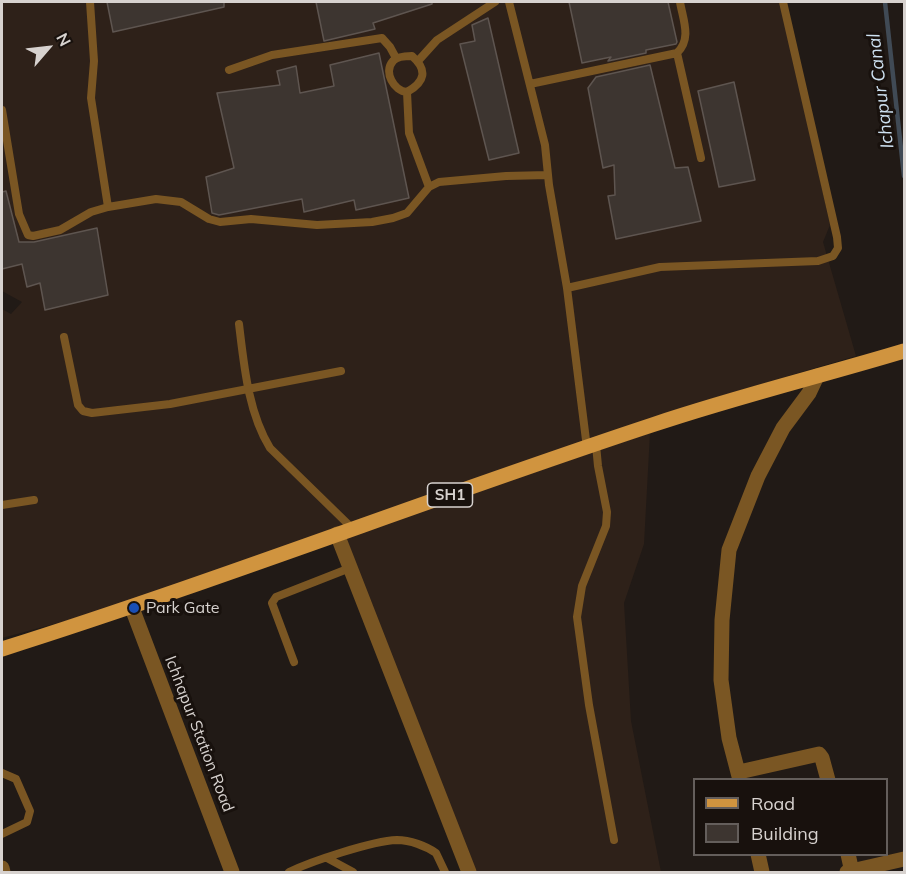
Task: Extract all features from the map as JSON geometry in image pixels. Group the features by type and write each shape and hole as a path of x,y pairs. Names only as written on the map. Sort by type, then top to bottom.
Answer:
{"main road":[{"name":"SH1","path":"2,649 132,608 352,528 653,424 904,351"}],"street":[{"path":"817,376 809,393 783,428 758,476 729,550 722,620 721,680 729,738 740,776 819,754 827,778"},
{"path":"337,534 469,873"},
{"name":"Ichhapur Station Road","path":"132,608 232,873"},
{"path":"758,856 762,873"},
{"path":"848,856 850,872 904,859"},
{"path":"2,868 3,873"}],"lane":[{"path":"90,2 94,61 91,98 108,207"},
{"path":"418,61 437,40 495,2"},
{"path":"509,2 545,145 591,446 607,512 606,526 585,578 579,601 578,617 589,705 614,840"},
{"path":"530,84 677,53 684,46 686,38 680,2"},
{"path":"567,288 660,267 818,261 833,255 838,248 837,237 783,2"},
{"path":"229,70 272,55 382,38 390,46 396,58"},
{"path":"677,53 701,158"},
{"path":"412,56 421,66 422,80 407,92 402,92 393,85 390,78 390,68 396,58 412,56"},
{"path":"407,92 409,133 429,187"},
{"path":"2,110 19,214 28,235 33,236 60,230 91,212 156,199 181,202 209,219 220,222 251,219 317,225 372,222 393,219 407,213 429,187 447,180 548,176"},
{"path":"239,324 249,389 261,433 270,448 352,528"},
{"path":"64,337 78,405 83,411 92,413 170,404 341,371"},
{"path":"2,505 34,500"},
{"path":"294,662 272,603 276,597 350,568"},
{"path":"2,772 16,779 30,812 27,822 2,834"},
{"path":"289,873 327,858 370,845 397,840 409,841 436,853 445,873"},
{"path":"327,858 353,873"}],"shaded area":[{"path":"2,2 781,2 830,225 823,242 856,356 690,405 125,605 2,638 2,309 11,314 22,302 2,291"},
{"path":"650,433 644,544 624,603 631,721 661,872 473,872 343,537"}],"building":[{"path":"107,2 224,2 224,7 113,32"},
{"path":"316,2 432,2 432,4 373,23 375,29 324,41"},
{"path":"569,2 668,2 677,42 646,50 646,53 608,61 611,57 582,63"},
{"path":"488,18 519,153 489,160 460,44 475,41 472,25"},
{"path":"379,53 409,198 356,210 354,200 304,212 302,199 219,215 212,213 206,177 234,168 217,93 280,85 277,71 296,66 300,93 334,86 330,65"},
{"path":"650,65 675,168 688,167 701,221 616,239 608,196 615,195 614,165 603,168 588,88 596,77"},
{"path":"734,82 755,180 719,187 698,91"},
{"path":"6,191 19,242 34,242 97,228 108,295 45,310 40,283 27,287 22,264 2,269 2,192"}],"waterway":[{"name":"Ichapur Canal","path":"885,2 904,176"}],"place":[{"name":"Park Gate","path":"134,608"}]}
